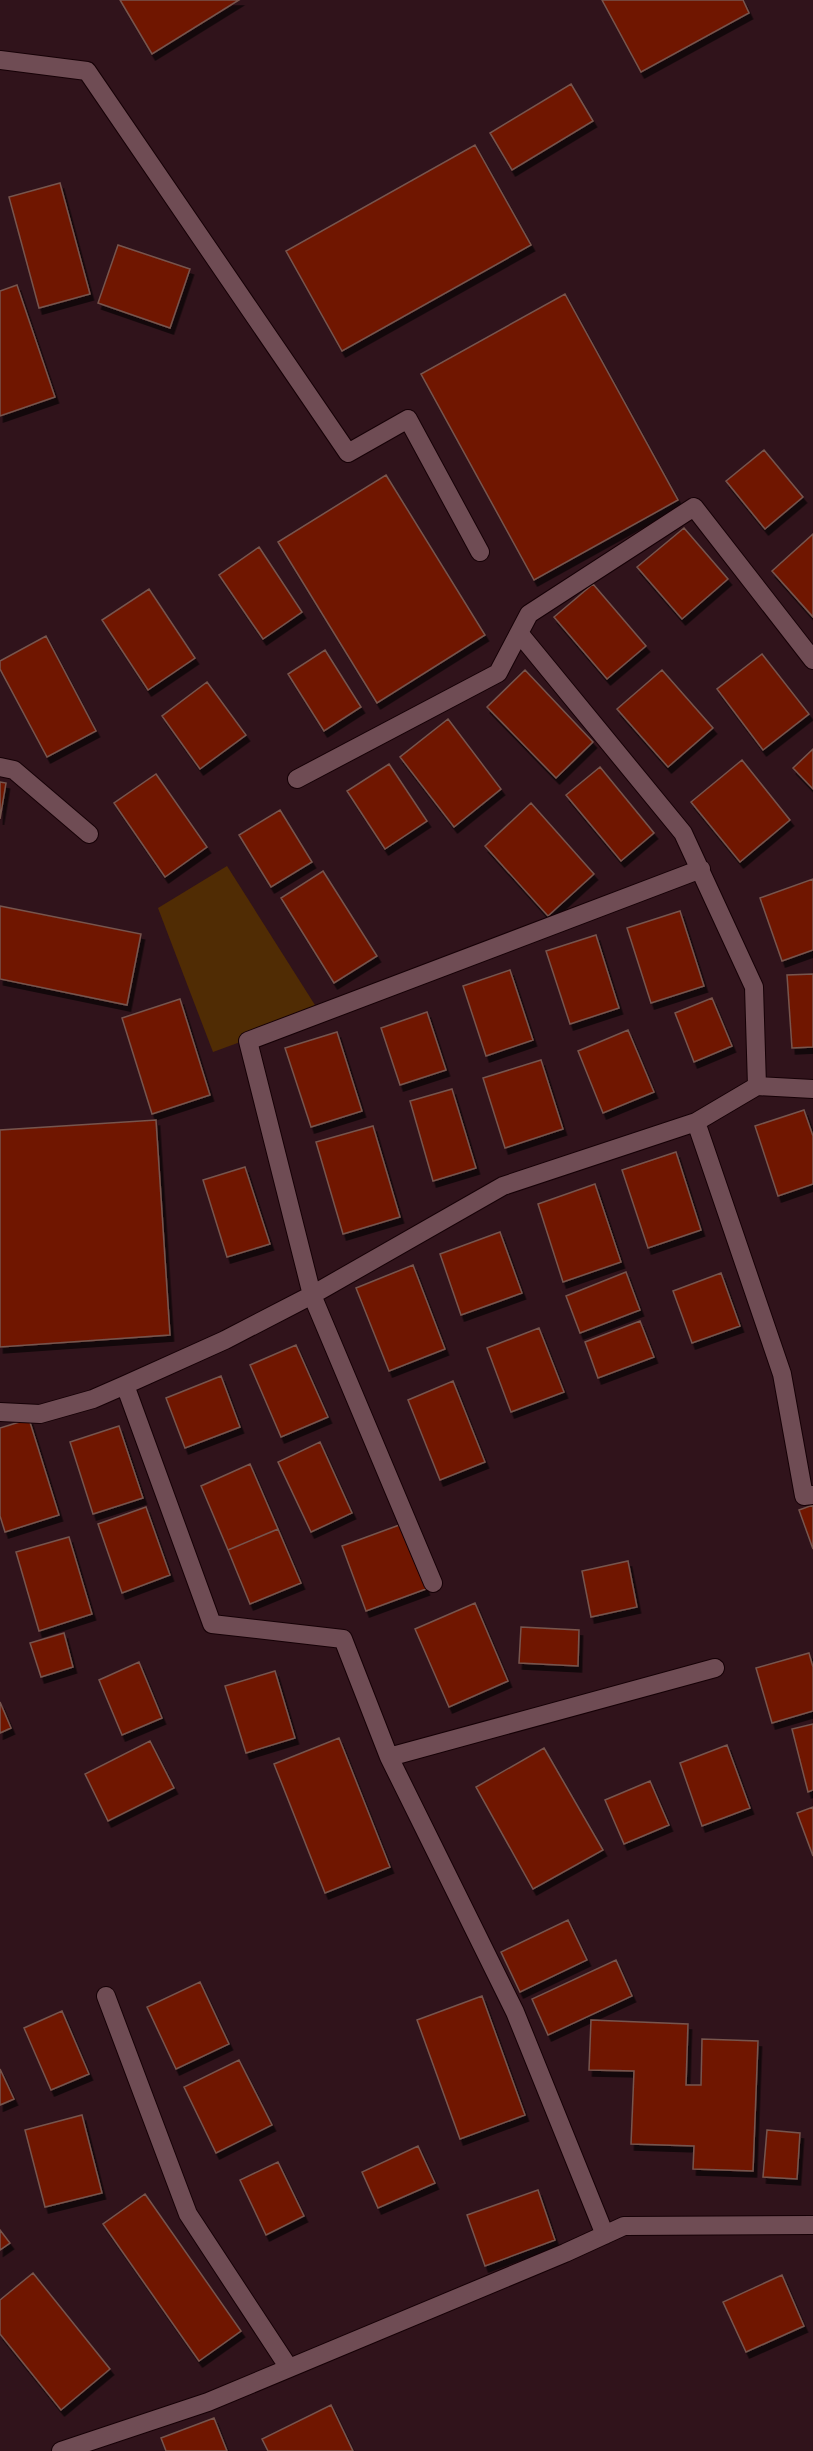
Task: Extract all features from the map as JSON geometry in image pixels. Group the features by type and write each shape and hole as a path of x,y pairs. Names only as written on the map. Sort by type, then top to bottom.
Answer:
{"street":[{"path":"0,60 87,71 348,453 408,419 480,552"},
{"path":"297,779 498,673 529,614 694,507 813,660"},
{"path":"519,633 683,833 754,987 757,1086"},
{"path":"0,766 14,770 89,834"},
{"path":"433,1583 312,1295 248,1041 701,870"},
{"path":"0,1412 40,1414 93,1399 125,1385 225,1340 312,1295 503,1186 696,1122 757,1086 813,1089"},
{"path":"696,1122 782,1374 804,1496 813,1495"},
{"path":"125,1385 213,1624 344,1639 389,1757 515,2012 605,2235"},
{"path":"389,1757 716,1668"},
{"path":"106,1996 188,2214 289,2368"},
{"path":"61,2451 208,2402 624,2226 813,2225"}],"shaded area":[{"path":"227,866 320,1013 213,1052 158,908"}],"building":[{"path":"120,0 239,0 152,54"},
{"path":"602,0 743,0 749,13 641,72"},
{"path":"571,84 593,121 512,170 490,133"},
{"path":"475,145 531,245 342,351 286,251"},
{"path":"60,183 90,294 39,308 9,197"},
{"path":"118,245 190,269 170,328 98,303"},
{"path":"17,285 55,397 0,416 0,291"},
{"path":"565,294 678,500 534,580 421,374"},
{"path":"764,450 803,497 765,529 726,481"},
{"path":"386,475 485,635 377,703 278,542"},
{"path":"684,528 728,579 682,619 637,567"},
{"path":"813,534 813,617 772,571"},
{"path":"259,547 302,612 263,639 219,575"},
{"path":"593,584 646,646 607,679 554,617"},
{"path":"149,589 195,658 148,690 102,620"},
{"path":"46,636 96,731 47,757 0,669 0,661"},
{"path":"325,650 361,707 324,731 288,674"},
{"path":"762,654 809,714 763,750 717,689"},
{"path":"525,670 593,742 556,778 487,707"},
{"path":"662,670 713,728 668,767 617,709"},
{"path":"207,682 246,735 200,769 162,716"},
{"path":"448,719 501,789 454,827 400,757"},
{"path":"813,749 813,789 793,768"},
{"path":"742,760 790,820 740,862 691,802"},
{"path":"389,764 427,821 385,849 347,791"},
{"path":"600,767 654,833 621,861 566,795"},
{"path":"156,774 207,847 165,877 114,803"},
{"path":"0,782 6,783 0,819"},
{"path":"531,803 594,874 548,916 485,846"},
{"path":"280,810 312,862 271,887 239,835"},
{"path":"323,871 377,956 334,983 281,898"},
{"path":"813,879 813,950 782,961 760,898"},
{"path":"0,906 141,934 127,1005 0,979"},
{"path":"680,911 704,986 651,1003 627,928"},
{"path":"596,935 619,1008 570,1024 546,951"},
{"path":"510,970 533,1040 486,1056 463,986"},
{"path":"813,974 813,1047 792,1048 787,975"},
{"path":"712,998 732,1046 694,1062 675,1013"},
{"path":"180,999 210,1095 152,1114 122,1018"},
{"path":"427,1012 446,1070 400,1085 381,1028"},
{"path":"628,1030 654,1092 603,1113 578,1051"},
{"path":"337,1032 362,1111 311,1127 285,1048"},
{"path":"541,1060 563,1129 505,1148 483,1078"},
{"path":"452,1089 476,1168 433,1181 410,1101"},
{"path":"804,1110 813,1136 813,1184 778,1196 755,1126"},
{"path":"156,1120 170,1335 0,1347 0,1130"},
{"path":"373,1126 400,1217 343,1234 316,1142"},
{"path":"676,1152 701,1230 648,1248 622,1170"},
{"path":"245,1167 270,1244 227,1257 203,1180"},
{"path":"595,1184 621,1262 563,1282 538,1204"},
{"path":"500,1232 522,1293 461,1315 440,1254"},
{"path":"413,1265 445,1349 389,1371 356,1288"},
{"path":"626,1272 640,1310 580,1333 566,1296"},
{"path":"721,1273 740,1326 692,1343 673,1291"},
{"path":"640,1321 654,1357 598,1378 585,1342"},
{"path":"539,1328 564,1392 511,1412 487,1348"},
{"path":"296,1345 328,1417 281,1437 250,1365"},
{"path":"221,1376 240,1427 185,1448 166,1398"},
{"path":"453,1381 485,1462 440,1480 408,1400"},
{"path":"29,1419 59,1515 5,1532 0,1516 0,1428"},
{"path":"119,1426 143,1498 93,1514 70,1442"},
{"path":"320,1442 352,1513 311,1532 278,1462"},
{"path":"250,1464 278,1529 228,1550 201,1486"},
{"path":"813,1505 813,1549 799,1510"},
{"path":"146,1507 170,1575 122,1593 98,1524"},
{"path":"402,1524 426,1589 366,1611 342,1546"},
{"path":"278,1529 301,1583 250,1604 228,1550"},
{"path":"69,1537 92,1614 39,1631 16,1552"},
{"path":"628,1561 637,1607 591,1617 582,1571"},
{"path":"475,1603 508,1681 449,1707 415,1629"},
{"path":"521,1627 579,1630 578,1666 519,1663"},
{"path":"64,1633 73,1667 41,1677 30,1643"},
{"path":"809,1653 813,1667 813,1711 772,1723 756,1668"},
{"path":"139,1662 162,1718 122,1735 99,1680"},
{"path":"275,1671 295,1738 246,1753 225,1686"},
{"path":"0,1702 11,1728 0,1733"},
{"path":"813,1724 813,1790 808,1792 792,1729"},
{"path":"339,1738 390,1867 325,1893 274,1764"},
{"path":"150,1741 174,1788 108,1821 85,1774"},
{"path":"727,1745 750,1808 702,1826 680,1763"},
{"path":"544,1748 603,1850 533,1889 476,1787"},
{"path":"650,1781 669,1825 624,1844 605,1800"},
{"path":"813,1807 813,1856 797,1813"},
{"path":"568,1920 587,1960 520,1992 501,1952"},
{"path":"616,1960 632,1996 548,2035 532,1999"},
{"path":"200,1982 229,2044 176,2069 147,2007"},
{"path":"482,1996 525,2115 460,2139 417,2020"},
{"path":"62,2011 89,2074 51,2090 24,2028"},
{"path":"591,2020 688,2024 686,2085 701,2085 702,2039 758,2041 753,2171 693,2169 694,2146 631,2144 634,2071 589,2070"},
{"path":"239,2060 272,2125 216,2153 184,2087"},
{"path":"0,2069 14,2099 0,2105"},
{"path":"82,2115 102,2193 45,2207 25,2130"},
{"path":"767,2130 800,2133 797,2179 763,2177"},
{"path":"418,2146 435,2183 378,2208 362,2172"},
{"path":"278,2162 304,2216 266,2235 240,2180"},
{"path":"538,2190 555,2240 485,2266 467,2215"},
{"path":"145,2194 241,2331 199,2361 103,2224"},
{"path":"0,2230 10,2243 0,2250"},
{"path":"33,2273 110,2369 61,2410 0,2334 0,2300"},
{"path":"782,2275 804,2326 746,2352 723,2302"},
{"path":"331,2405 353,2451 268,2451 262,2439"},
{"path":"214,2418 227,2451 166,2451 161,2438"}]}
